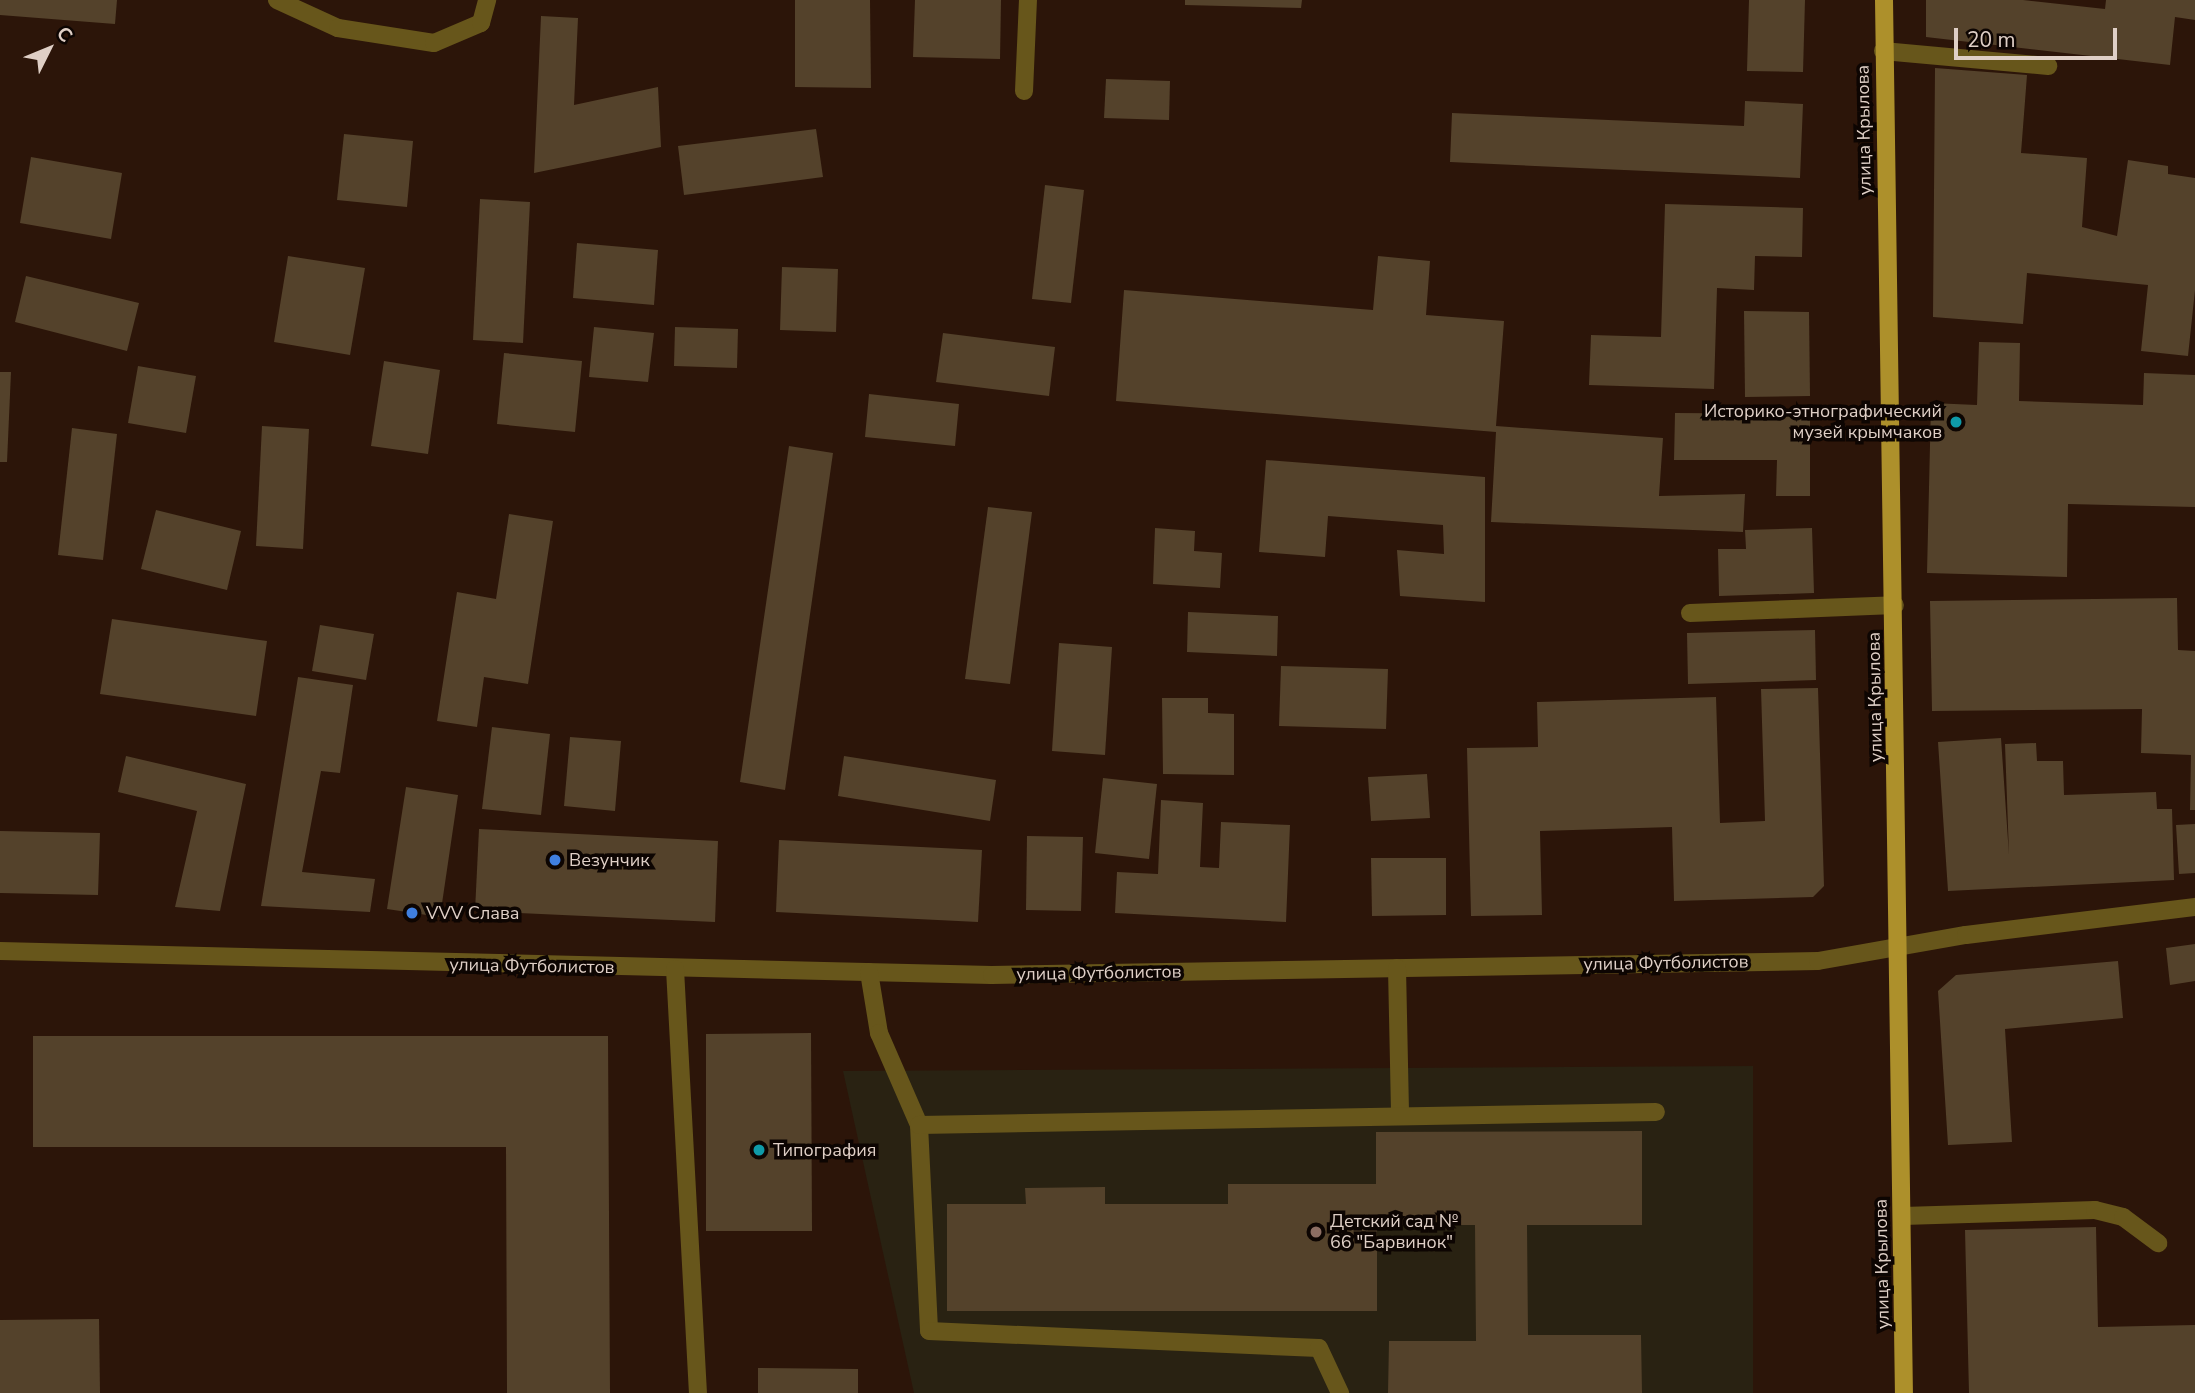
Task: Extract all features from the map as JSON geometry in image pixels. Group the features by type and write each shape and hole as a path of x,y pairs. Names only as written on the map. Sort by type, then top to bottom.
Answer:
{"main road":[{"name":"улица Крылова","path":"1884,0 1901,946 1904,1393"}],"street":[{"path":"277,0 338,28 434,43 481,23 487,0"},
{"path":"1024,91 1028,0"},
{"path":"1883,51 2048,66"},
{"path":"1690,614 1895,605"},
{"name":"улица Футболистов","path":"0,951 992,975 1818,961 1901,946 2195,907"},
{"path":"675,968 698,1393"},
{"path":"1397,968 1400,1116"},
{"path":"869,972 878,1033 919,1125 929,1331 1319,1348 1340,1393"},
{"path":"919,1125 1656,1112"},
{"path":"1903,1216 2095,1210 2123,1217 2158,1243"}],"shaded area":[{"name":"Детский сад № 66 \"Барвинок\"","path":"1753,1066 1753,1393 914,1393 843,1071"}],"building":[{"path":"0,0 117,0 115,24 0,15"},
{"path":"795,0 870,0 871,88 795,87"},
{"path":"915,0 1001,0 1000,59 913,57"},
{"path":"1185,0 1302,0 1301,8 1185,5"},
{"path":"1749,0 1805,0 1803,72 1747,71"},
{"path":"1926,0 2023,0 2105,9 2106,0 2195,0 2195,20 2175,17 2170,65 1926,37"},
{"path":"541,16 578,18 574,105 658,87 661,147 534,173"},
{"path":"1935,68 2027,75 2021,153 2087,158 2082,227 2117,236 2128,160 2168,166 2168,174 2195,178 2195,290 2188,356 2141,351 2148,285 2027,273 2023,324 1933,317"},
{"path":"1106,79 1170,81 1169,120 1104,118"},
{"path":"1745,101 1803,104 1800,178 1450,162 1452,113 1744,126"},
{"path":"816,129 823,177 684,195 678,146"},
{"path":"344,134 413,141 407,207 337,200"},
{"path":"31,157 122,173 111,239 20,223"},
{"path":"1045,185 1084,190 1071,303 1032,299"},
{"path":"480,199 530,202 523,343 473,340"},
{"path":"1665,204 1803,208 1802,257 1755,256 1754,290 1717,288 1714,389 1589,385 1591,335 1661,337"},
{"path":"577,243 658,250 654,305 573,298"},
{"path":"288,256 365,268 350,355 274,342"},
{"path":"1378,256 1430,261 1426,315 1504,321 1496,426 1663,438 1659,496 1745,494 1743,532 1491,522 1496,432 1116,401 1124,290 1373,310"},
{"path":"782,267 838,269 836,332 780,330"},
{"path":"26,276 139,303 127,351 15,322"},
{"path":"1744,311 1809,312 1810,396 1745,397"},
{"path":"594,327 654,333 648,382 589,377"},
{"path":"675,327 738,329 737,368 674,366"},
{"path":"943,333 1055,347 1049,396 936,382"},
{"path":"1979,342 2020,343 2019,401 2143,405 2144,373 2195,375 2195,507 2068,504 2067,577 1927,573 1931,403 1977,405"},
{"path":"504,353 582,361 575,432 497,424"},
{"path":"384,361 440,370 428,454 371,446"},
{"path":"138,366 196,376 186,433 128,423"},
{"path":"0,372 11,372 7,462 0,462"},
{"path":"869,394 959,404 955,446 865,437"},
{"path":"1675,413 1810,414 1810,496 1776,496 1777,460 1674,460"},
{"path":"262,426 309,429 303,549 256,546"},
{"path":"72,428 117,434 103,560 58,555"},
{"path":"789,446 833,453 785,790 740,782"},
{"path":"1266,460 1485,477 1485,602 1400,596 1397,550 1444,554 1443,525 1328,516 1325,557 1259,552"},
{"path":"988,507 1032,512 1010,684 965,679"},
{"path":"156,510 241,531 227,590 141,569"},
{"path":"509,514 553,521 528,684 484,677 477,727 437,721 457,592 496,599"},
{"path":"1155,528 1195,531 1194,551 1222,553 1220,588 1153,584"},
{"path":"1812,528 1814,593 1719,596 1718,549 1746,549 1745,530"},
{"path":"2177,598 2178,650 2195,651 2195,810 2190,810 2191,755 2141,753 2142,709 1932,711 1930,601"},
{"path":"1188,612 1278,616 1277,656 1187,652"},
{"path":"112,619 267,641 256,716 100,694"},
{"path":"320,625 374,634 366,680 312,671"},
{"path":"1815,630 1816,680 1688,684 1687,633"},
{"path":"1059,643 1112,647 1105,755 1052,751"},
{"path":"1281,666 1388,669 1386,729 1279,726"},
{"path":"298,677 353,685 340,773 321,771 302,872 375,879 370,912 261,906"},
{"path":"1818,688 1824,886 1813,897 1674,901 1672,827 1540,831 1542,915 1471,916 1467,748 1538,747 1537,702 1716,697 1720,823 1765,821 1761,689"},
{"path":"1162,698 1208,698 1208,713 1234,714 1234,775 1163,774"},
{"path":"492,727 550,734 541,815 482,809"},
{"path":"570,737 621,741 615,811 564,806"},
{"path":"2001,738 2009,855 2005,744 2036,743 2037,761 2063,761 2064,795 2156,792 2157,809 2172,809 2174,880 1948,891 1938,742"},
{"path":"126,756 246,784 220,911 175,907 197,811 118,792"},
{"path":"844,756 996,780 990,821 838,796"},
{"path":"1427,774 1430,818 1371,821 1368,777"},
{"path":"1103,778 1157,784 1149,859 1095,853"},
{"path":"406,787 458,795 440,917 387,909"},
{"path":"1161,800 1203,803 1200,867 1219,868 1221,822 1290,825 1286,922 1115,913 1117,872 1158,874"},
{"path":"2195,824 2195,873 2179,874 2176,825"},
{"path":"479,829 718,841 715,922 475,911"},
{"path":"0,831 100,833 98,895 0,893"},
{"path":"1027,836 1083,837 1081,911 1026,910"},
{"path":"779,840 982,850 978,922 776,912"},
{"path":"1371,858 1446,858 1446,915 1372,916"},
{"path":"2195,944 2195,981 2170,985 2166,948"},
{"path":"2118,961 2123,1018 2005,1029 2012,1142 1948,1145 1938,991 1956,975"},
{"name":"Типография","path":"811,1033 812,1231 706,1231 706,1034"},
{"path":"33,1036 608,1036 610,1393 507,1393 506,1147 33,1147"},
{"path":"1642,1131 1642,1225 1527,1225 1528,1335 1641,1335 1642,1393 1388,1393 1389,1341 1476,1341 1475,1225 1377,1225 1377,1311 947,1311 947,1204 1026,1204 1025,1188 1105,1187 1105,1204 1228,1204 1228,1184 1376,1184 1376,1132"},
{"path":"2096,1227 2098,1327 2195,1325 2195,1393 1969,1393 1965,1230"},
{"path":"99,1319 100,1393 0,1393 0,1320"},
{"path":"758,1368 858,1369 858,1393 758,1393"}],"place":[{"name":"Историко-этнографический музей крымчаков","path":"1956,422"},
{"name":"Везунчик","path":"555,860"},
{"name":"VVV Слава","path":"412,913"},
{"name":"Типография","path":"759,1150"},
{"name":"Детский сад № 66 \"Барвинок\"","path":"1316,1232"}]}
